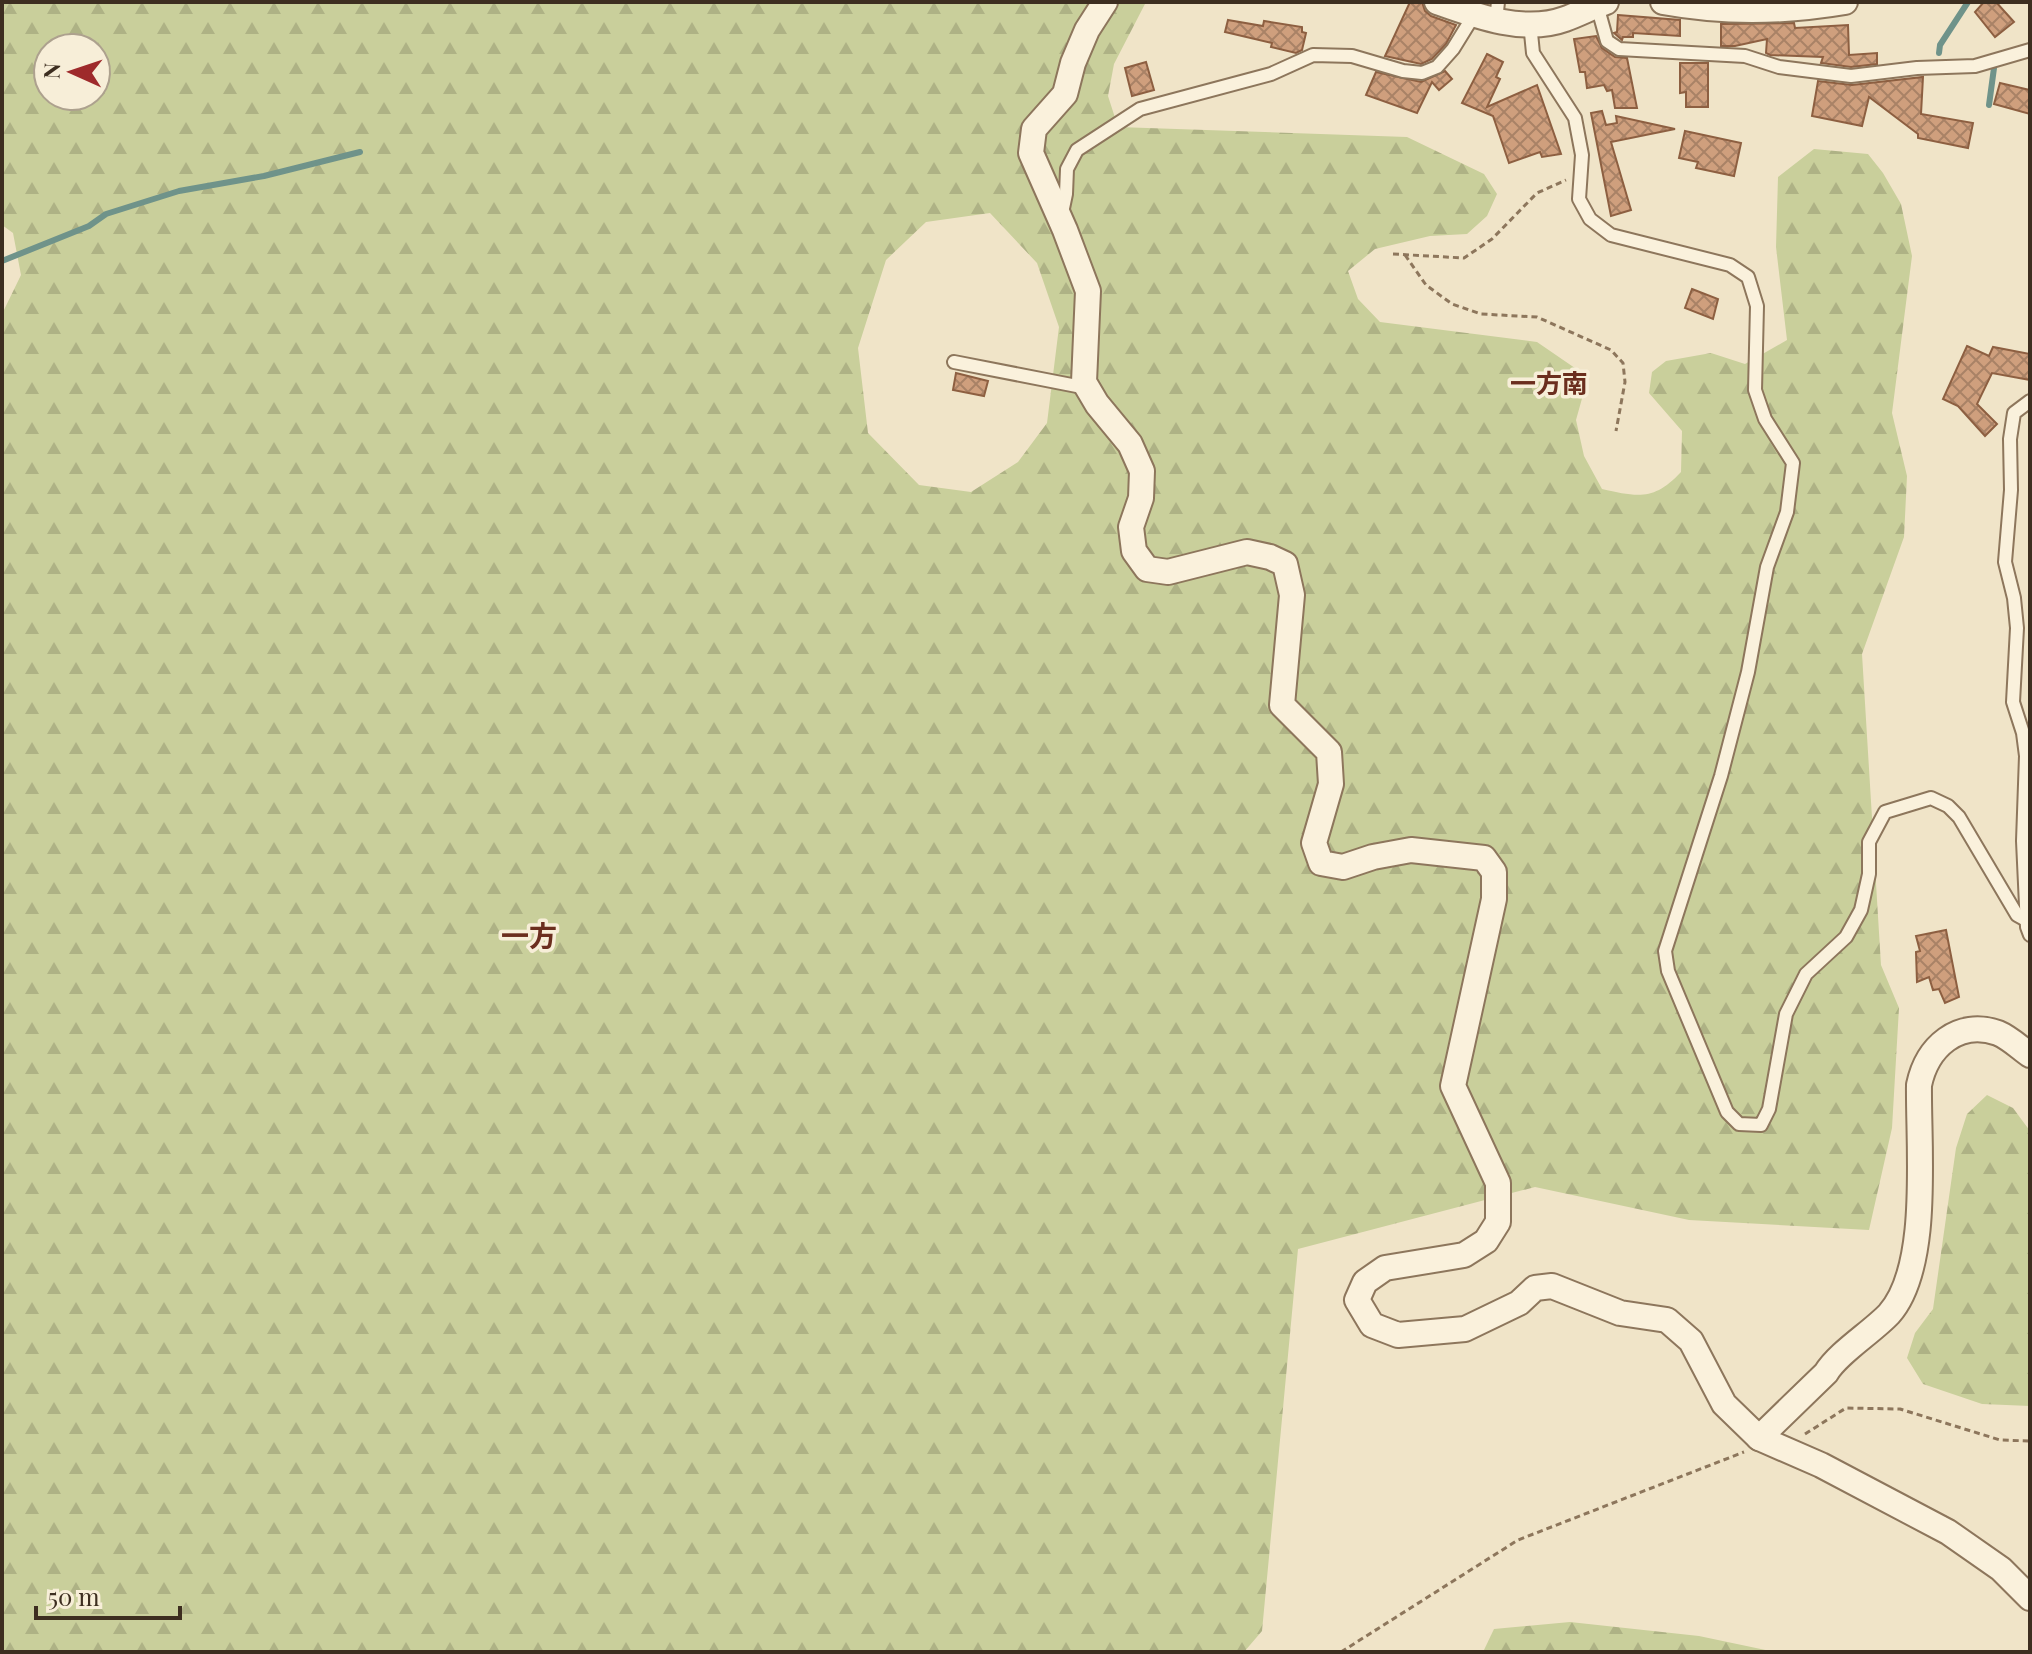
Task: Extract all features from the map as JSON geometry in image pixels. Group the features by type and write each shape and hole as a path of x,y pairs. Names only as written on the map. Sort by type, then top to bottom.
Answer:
{"street":[{"path":"1105,2 1087,30 1073,63 1065,94 1034,129 1031,153 1088,291 1084,382 1097,404 1130,444 1142,471 1141,498 1131,527 1134,551 1147,569 1168,572 1247,552 1285,564 1292,595 1282,705 1329,752 1331,784 1314,843 1321,863 1343,867 1411,850 1484,858 1494,872 1494,899 1453,1086 1498,1183 1498,1222 1486,1241 1464,1255 1385,1268 1365,1282 1357,1300 1372,1325 1398,1335 1465,1329 1519,1303 1535,1288 1552,1286 1620,1313 1667,1320 1691,1341 1724,1404 1759,1438 1821,1465 1948,1532 2001,1569 2030,1598"},
{"path":"1437,2 1530,23 1563,20 1602,4"},
{"path":"1663,2 1696,8 1745,9 1807,8 1845,2"},
{"path":"1759,1438 1889,1313 1907,1285 1918,1241 1919,1085 1923,1068 1932,1052 1949,1036 1971,1030 2002,1034 2030,1055"}],"lane":[{"path":"1602,4 1607,41 1619,49 1745,56 1779,67 1851,76 1917,68 1975,66 2030,50"},
{"path":"1061,220 1067,169 1077,150 1140,109 1271,74 1313,55 1352,56 1403,71 1422,73 1437,67 1489,12"},
{"path":"1530,23 1533,53 1575,118 1582,155 1579,199 1590,219 1611,235 1730,265 1748,277 1757,306 1755,390 1765,419 1793,463 1787,512 1767,567 1748,672 1721,776 1665,951 1668,971 1727,1112 1739,1124 1761,1125 1769,1109 1786,1014 1806,974 1846,937 1861,910 1869,874 1869,842 1885,812 1931,798 1948,806 1959,817 2017,915 2026,920"},
{"path":"954,362 1087,388"},
{"path":"2030,401 2014,413 2010,439 2011,490 2005,562 2014,598 2017,628 2013,702 2023,733 2026,756 2023,841 2026,920 2030,935"}],"path":[{"path":"1393,254 1464,258 1492,239 1537,193 1580,176"},
{"path":"1405,255 1426,285 1452,304 1481,314 1537,317 1611,350 1623,363 1625,382 1616,431"},
{"path":"1800,1438 1846,1408 1900,1409 2000,1440 2030,1441"},
{"path":"1341,1652 1518,1540 1748,1450 1759,1438"}],"green space":[{"path":"2,2 1146,2 1114,64 1108,96 1118,127 1407,137 1484,174 1497,194 1487,216 1467,234 1430,236 1375,249 1348,271 1358,299 1380,322 1537,342 1588,377 1576,420 1584,456 1602,489 1636,495 1662,488 1681,472 1682,431 1649,393 1652,372 1666,361 1711,353 1745,364 1787,340 1776,247 1778,177 1814,149 1868,154 1901,204 1912,256 1892,413 1907,476 1904,537 1862,654 1881,965 1899,1008 1892,1128 1869,1230 1689,1220 1535,1187 1298,1249 1262,1631 1244,1652 2,1652 2,314 21,275 13,233 2,225","holes":["990,213 1037,263 1059,327 1047,423 1018,462 971,492 919,485 868,433 858,348 886,260 926,222"]},
{"path":"1987,1095 2013,1108 2030,1131 2030,1406 1982,1404 1923,1384 1907,1358 1915,1333 1933,1309 1956,1148 1967,1114"},
{"path":"1570,1622 1699,1636 1775,1652 1483,1652 1494,1629"}],"building":[{"path":"1410,2 1422,2 1431,16 1456,25 1446,44 1432,59 1421,64 1385,56"},
{"path":"1984,2 1996,2 2014,22 1995,37 1975,12"},
{"path":"1618,15 1680,20 1680,36 1633,33 1633,37 1623,37 1622,40 1614,33 1617,32"},
{"path":"1228,20 1263,26 1264,21 1302,27 1302,32 1306,33 1302,50 1296,53 1271,47 1272,43 1225,32"},
{"path":"1794,23 1795,28 1848,25 1849,55 1877,53 1877,64 1851,67 1821,63 1823,57 1770,55 1766,53 1767,39 1721,46 1721,24"},
{"path":"1596,36 1602,48 1615,57 1627,58 1637,108 1615,108 1612,90 1607,91 1604,85 1587,88 1585,72 1580,72 1574,39"},
{"path":"1487,54 1503,62 1496,77 1500,79 1487,107 1537,85 1561,154 1542,157 1540,152 1509,163 1493,116 1462,103"},
{"path":"1146,62 1154,90 1132,96 1125,68"},
{"path":"1680,63 1708,63 1708,107 1686,107 1686,92 1680,93"},
{"path":"1445,71 1452,79 1439,90 1432,82 1417,113 1366,95 1376,72 1421,82"},
{"path":"1923,77 1921,114 1973,123 1968,148 1918,138 1918,134 1869,97 1862,126 1812,116 1818,81 1852,85"},
{"path":"2000,83 2030,90 2030,114 1994,104"},
{"path":"1602,111 1606,125 1617,123 1616,116 1675,129 1611,142 1631,210 1611,216 1591,113"},
{"path":"1685,131 1741,143 1734,176 1696,168 1698,162 1679,158"},
{"path":"1692,289 1718,299 1713,319 1685,308"},
{"path":"1967,346 1989,356 1993,347 2030,354 2030,380 1992,373 1977,404 1997,424 1985,436 1958,406 1943,399"},
{"path":"956,373 988,381 984,396 953,390"},
{"path":"1946,930 1959,997 1945,1003 1939,989 1933,990 1929,977 1917,982 1916,952 1920,951 1916,936"}],"waterway":[{"path":"1939,53 1940,45 1968,2"},
{"path":"1989,105 1994,68"},
{"path":"2,261 89,226 106,214 179,191 264,176 360,152"}],"district":[{"name":"一方南","path":"1549,382"},
{"name":"一方","path":"529,934"}]}
